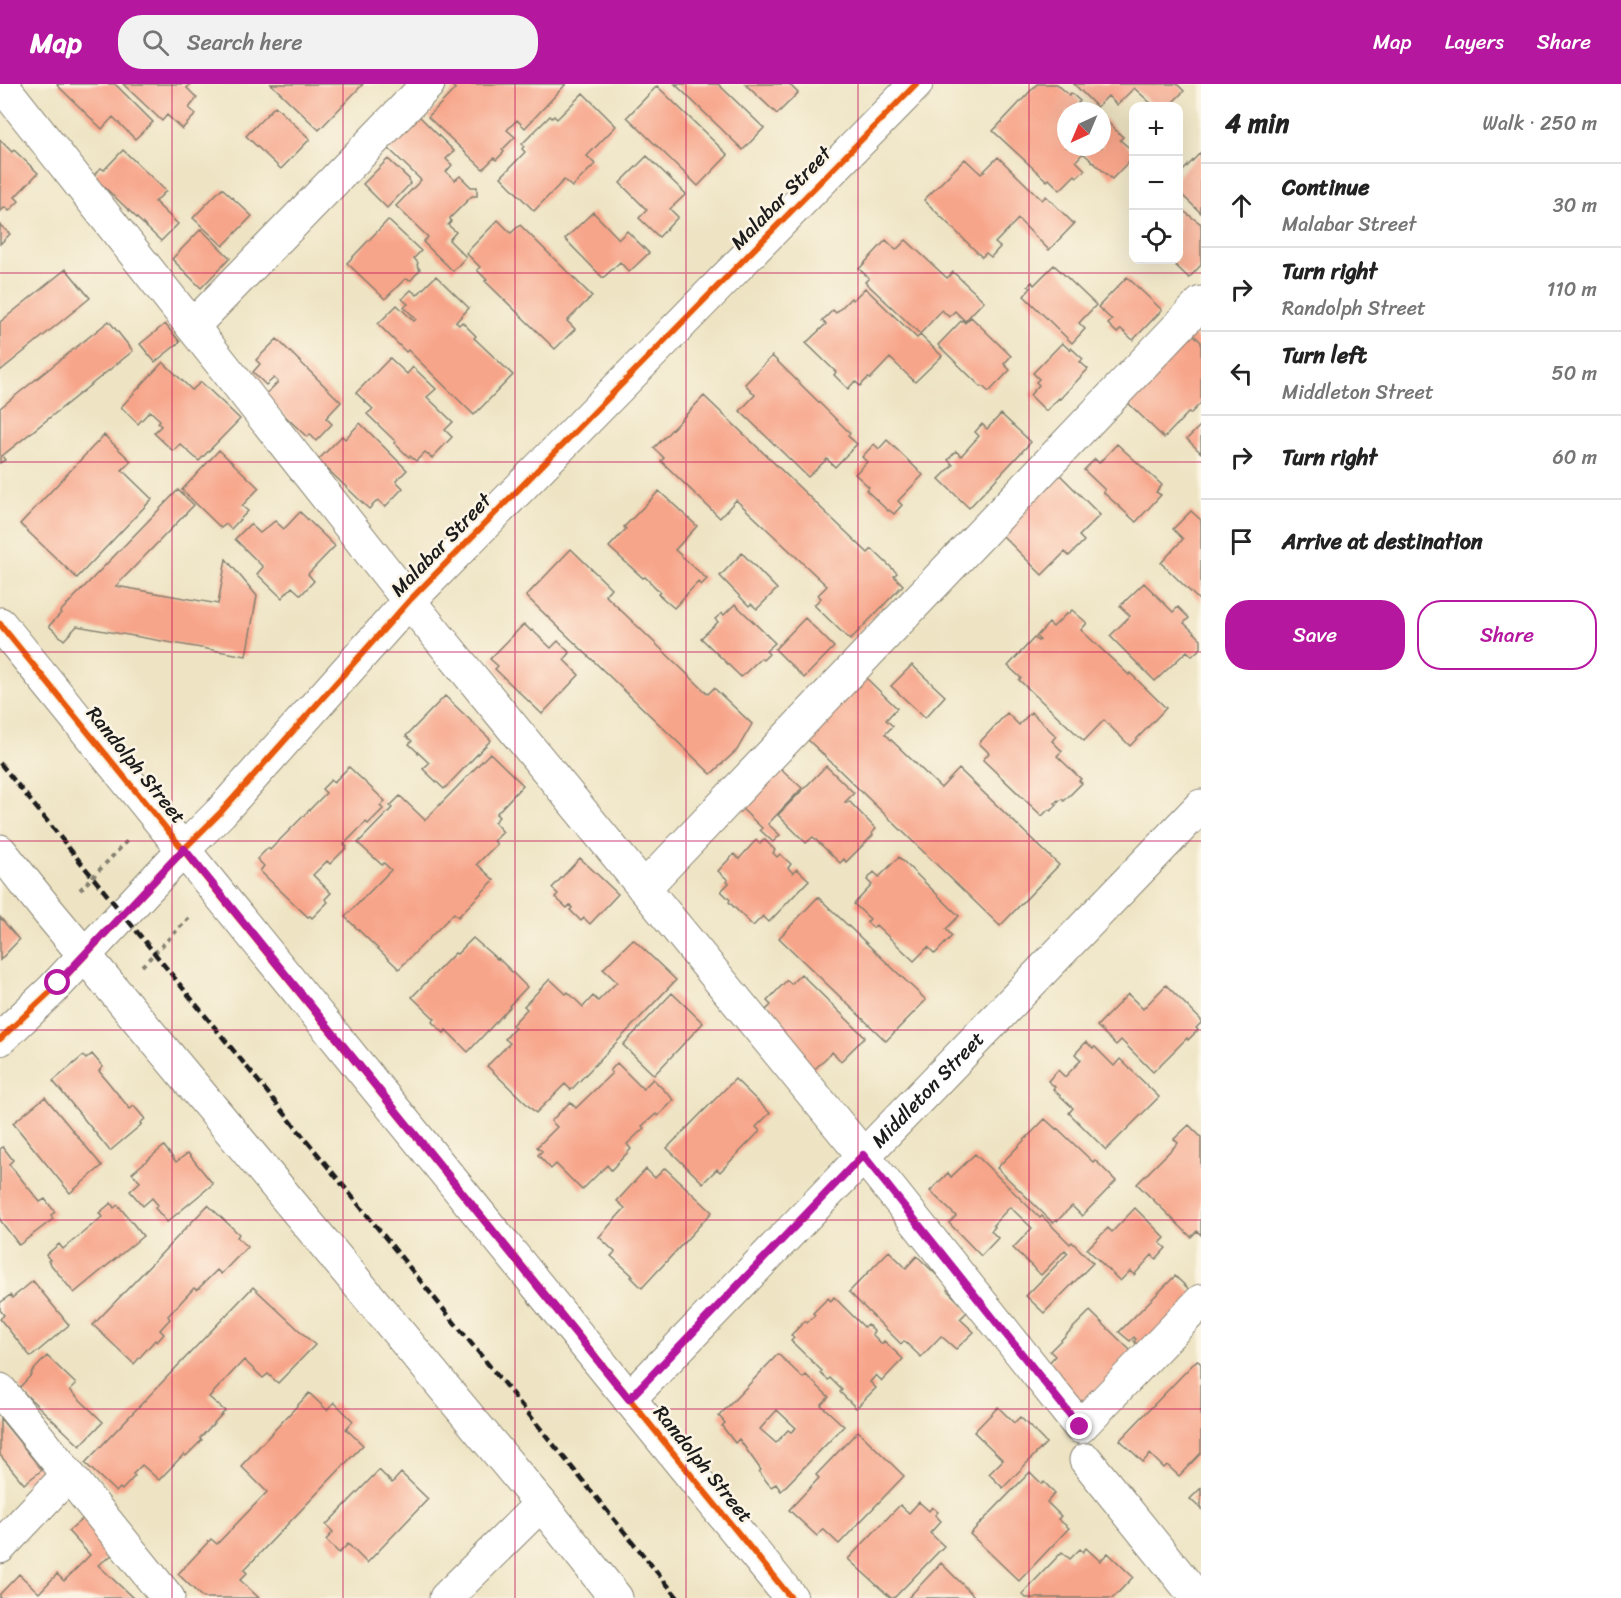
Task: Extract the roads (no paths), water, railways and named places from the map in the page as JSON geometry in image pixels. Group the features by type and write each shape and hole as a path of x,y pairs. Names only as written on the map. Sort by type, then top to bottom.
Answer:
{"street":[{"path":"1,84 409,601 863,1155 1080,1427 1201,1301"},
{"path":"193,326 428,84"},
{"name":"Malabar Street","path":"0,1039 52,990 184,849 222,812 409,601 916,84"},
{"path":"644,888 1201,303"},
{"name":"Randolph Street","path":"0,624 791,1598"},
{"name":"Middleton Street","path":"629,1399 1201,806"},
{"path":"0,851 541,1504 616,1598"},
{"path":"0,1390 168,1598"},
{"path":"1086,1460 1197,1598"},
{"path":"0,1547 68,1475"},
{"path":"450,1597 541,1504"}],"railway":[{"path":"0,763 678,1598"}]}
